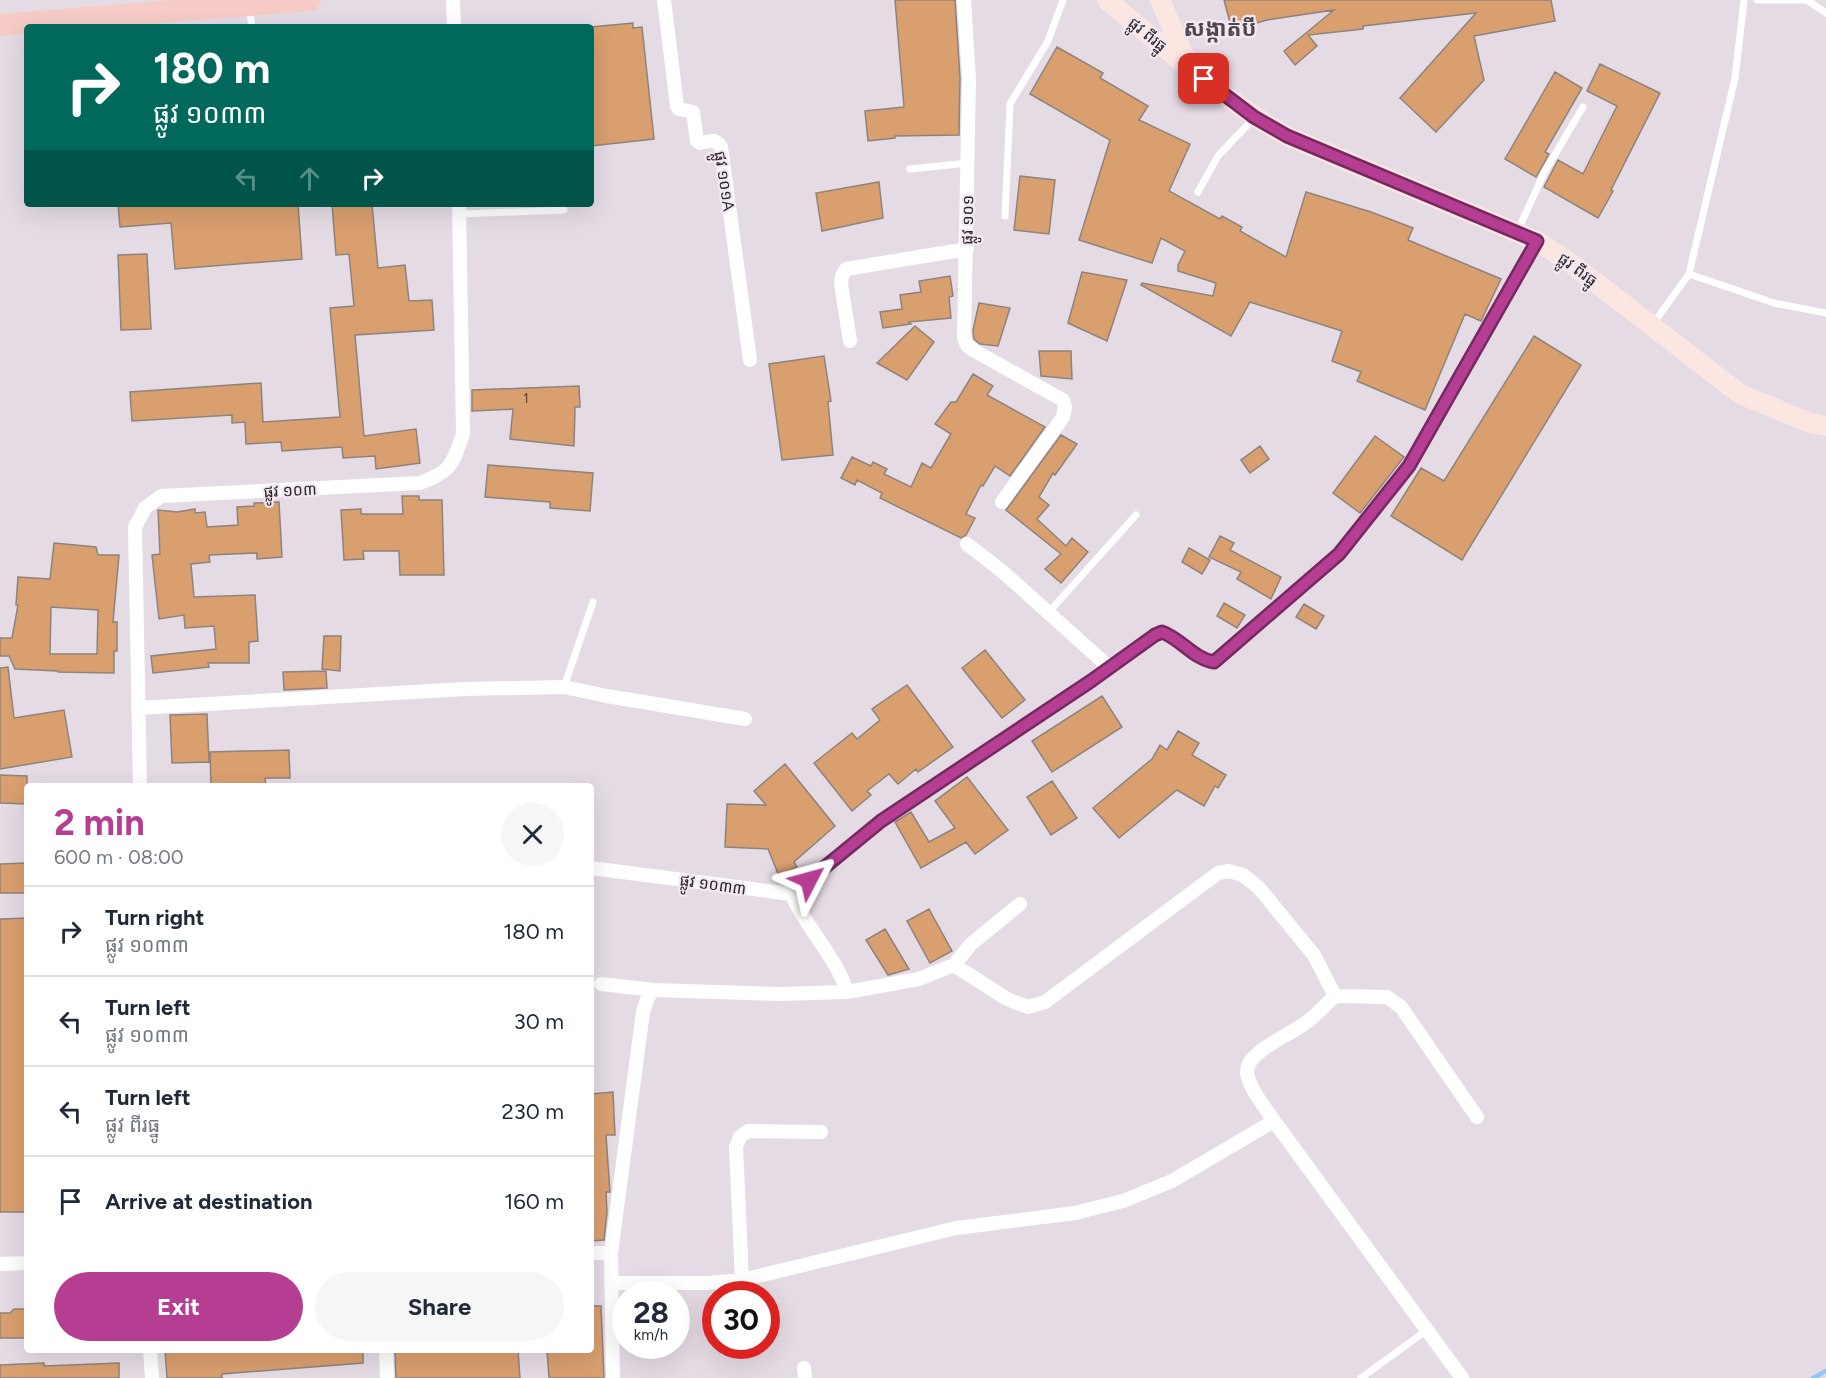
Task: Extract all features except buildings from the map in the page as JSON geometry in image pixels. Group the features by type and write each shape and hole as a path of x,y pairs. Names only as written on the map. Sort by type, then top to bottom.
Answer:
{"main road":[{"path":"0,25 249,11 310,0"},
{"name":"ផ្លូវ ពីរធ្នូ","path":"1107,0 1254,117 1287,136 1537,241 1573,265 1740,393 1810,423 1826,426"},
{"name":"ផ្លូវ ពីរធ្នូ","path":"1160,0 1189,67"}],"street":[{"path":"453,0 454,24"},
{"name":"ផ្លូវ ១០១A","path":"664,0 677,106 679,109 693,112 697,141 700,143 719,142 721,147 750,360"},
{"name":"ផ្លូវ ១០១","path":"964,0 969,78 964,338 973,350 1063,400 1065,407 1063,417 1002,502"},
{"name":"ផ្លូវ ១០៣","path":"140,783 135,527 145,507 162,496 420,483 439,476 453,464 463,434 460,209"},
{"path":"847,992 843,978 800,915 791,894 881,821 1162,632 1170,635 1206,661 1214,662 1339,554 1409,466 1537,241"},
{"path":"850,341 841,284 846,269 967,249"},
{"path":"967,544 1003,572 1110,668"},
{"path":"138,708 465,688 564,687 745,719"},
{"name":"ផ្លូវ ១០៣៣","path":"594,868 791,894"},
{"path":"954,965 1007,999 1028,1007 1045,1002 1218,873 1229,870 1243,875 1259,888 1314,955 1335,996"},
{"path":"601,984 654,990 779,994 847,992 919,979 954,965 970,944 1020,904"},
{"path":"614,1378 611,1253 643,1012 654,990"},
{"path":"1462,1378 1274,1121 1250,1082 1247,1070 1251,1058 1305,1024 1335,996 1387,997 1401,1007 1477,1117"},
{"path":"611,1282 707,1283 742,1280 956,1228 1075,1213 1123,1201 1172,1181 1274,1121"},
{"path":"742,1280 736,1147 740,1137 748,1131 821,1132"},
{"path":"594,1253 611,1253"},
{"path":"0,1264 24,1263"},
{"path":"150,1353 152,1378"},
{"path":"386,1353 387,1378"}],"lane":[{"path":"1005,216 1010,104 1048,41 1063,0"},
{"path":"1652,326 1689,274 1736,78 1744,0"},
{"path":"1757,0 1807,0 1824,9"},
{"path":"1517,232 1544,173 1583,107"},
{"path":"1198,192 1218,156 1254,117"},
{"path":"910,169 968,163"},
{"path":"460,209 564,210"},
{"path":"1689,274 1773,303 1826,313"},
{"path":"1049,612 1136,514"},
{"path":"564,687 593,602"},
{"path":"1361,1378 1427,1330"}],"waterway":[{"path":"1813,1378 1826,1371"}],"district":[{"name":"សង្កាត់បី","path":"1220,28"}],"route":[{"path":"809,880 881,821 1091,681 1155,635 1162,632 1170,635 1206,661 1214,662 1339,554 1409,466 1537,241 1287,136 1254,117 1204,79"}]}
